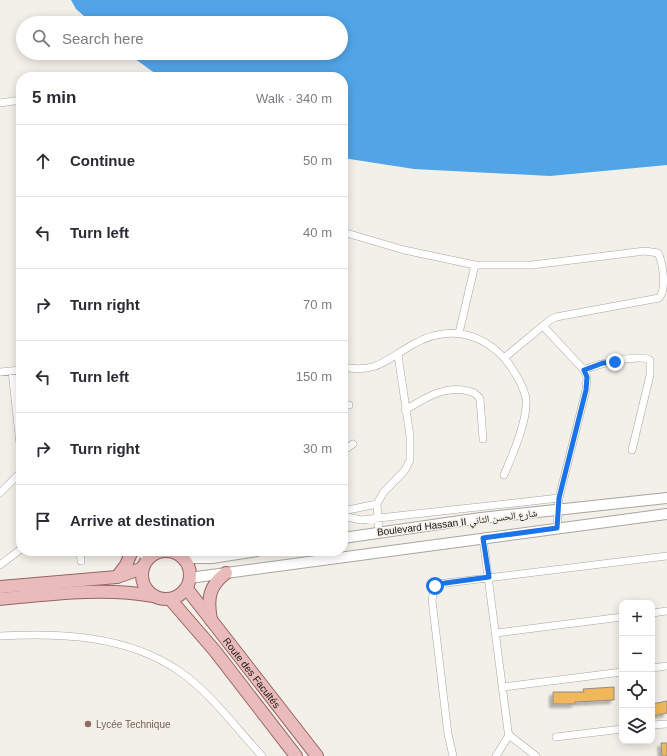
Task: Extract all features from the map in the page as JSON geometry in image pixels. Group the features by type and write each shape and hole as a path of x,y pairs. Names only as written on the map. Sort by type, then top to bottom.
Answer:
{"main road":[{"name":"Boulevard Hassan II شارع الحسن الثاني","path":"348,537 558,510 667,498"},
{"name":"Boulevard Hassan II شارع الحسن الثاني","path":"188,583 226,573 667,514"},
{"path":"117,577 126,565 130,556"},
{"path":"0,587 117,577 145,565 152,556"},
{"path":"0,599 120,591 154,596 162,599 170,599 177,596 188,583 186,563 178,556"},
{"path":"182,558 212,558 225,556"},
{"path":"145,565 144,584 154,596"},
{"path":"211,620 209,608 211,590 217,580 226,573"},
{"name":"Route des Facultés","path":"188,583 211,620 317,756"},
{"name":"Route des Facultés","path":"170,599 215,651 296,756"}],"street":[{"path":"0,103 16,101"},
{"path":"348,233 404,250 475,264 532,265 645,251 658,253 661,260 664,285 662,294 659,298 556,317 504,358"},
{"path":"459,333 475,264"},
{"path":"543,326 584,370 587,377 586,390 559,498 557,528"},
{"path":"348,368 354,369 375,366 388,362 412,345 426,338 441,334 459,333 485,341 504,358 517,377 526,400 524,417 504,475"},
{"path":"380,532 377,504 384,493 405,470 410,460 410,436 398,355"},
{"path":"584,370 603,363 640,359 650,360 650,375 632,450"},
{"path":"12,371 16,407"},
{"path":"0,372 16,371"},
{"path":"406,410 441,390 460,390 472,392 480,399 483,439"},
{"path":"348,448 353,444"},
{"path":"0,493 16,477"},
{"path":"348,517 361,520 559,498"},
{"path":"348,510 377,504"},
{"path":"483,538 497,633 509,735 496,756"},
{"path":"0,565 16,553"},
{"path":"80,556 81,561"},
{"path":"142,556 145,565"},
{"path":"453,756 448,734 432,592 435,586 438,584 489,577 667,556"},
{"path":"655,613 667,611"},
{"path":"497,633 619,617"},
{"path":"0,636 70,636 134,649 156,658 179,672 200,690 262,756"},
{"path":"655,668 667,666"},
{"path":"503,687 619,672"},
{"path":"655,725 667,724"},
{"path":"556,737 619,729"},
{"path":"509,735 536,756"}],"water":[{"path":"71,0 667,0 667,165 550,176 414,169 348,159 348,72 153,72 137,60 348,60 348,16 84,16 76,9"}],"building":[{"path":"614,687 614,700 575,702 575,704 553,704 553,692 584,692 583,689"},
{"path":"667,701 667,713 655,716 655,703"},
{"path":"661,743 667,743 667,756 662,756"}],"place":[{"name":"Lycée Technique","path":"88,724"}],"route":[{"path":"435,586 438,584 489,577 483,538 557,528 559,498 586,390 587,377 584,370 603,363 615,362"}]}
